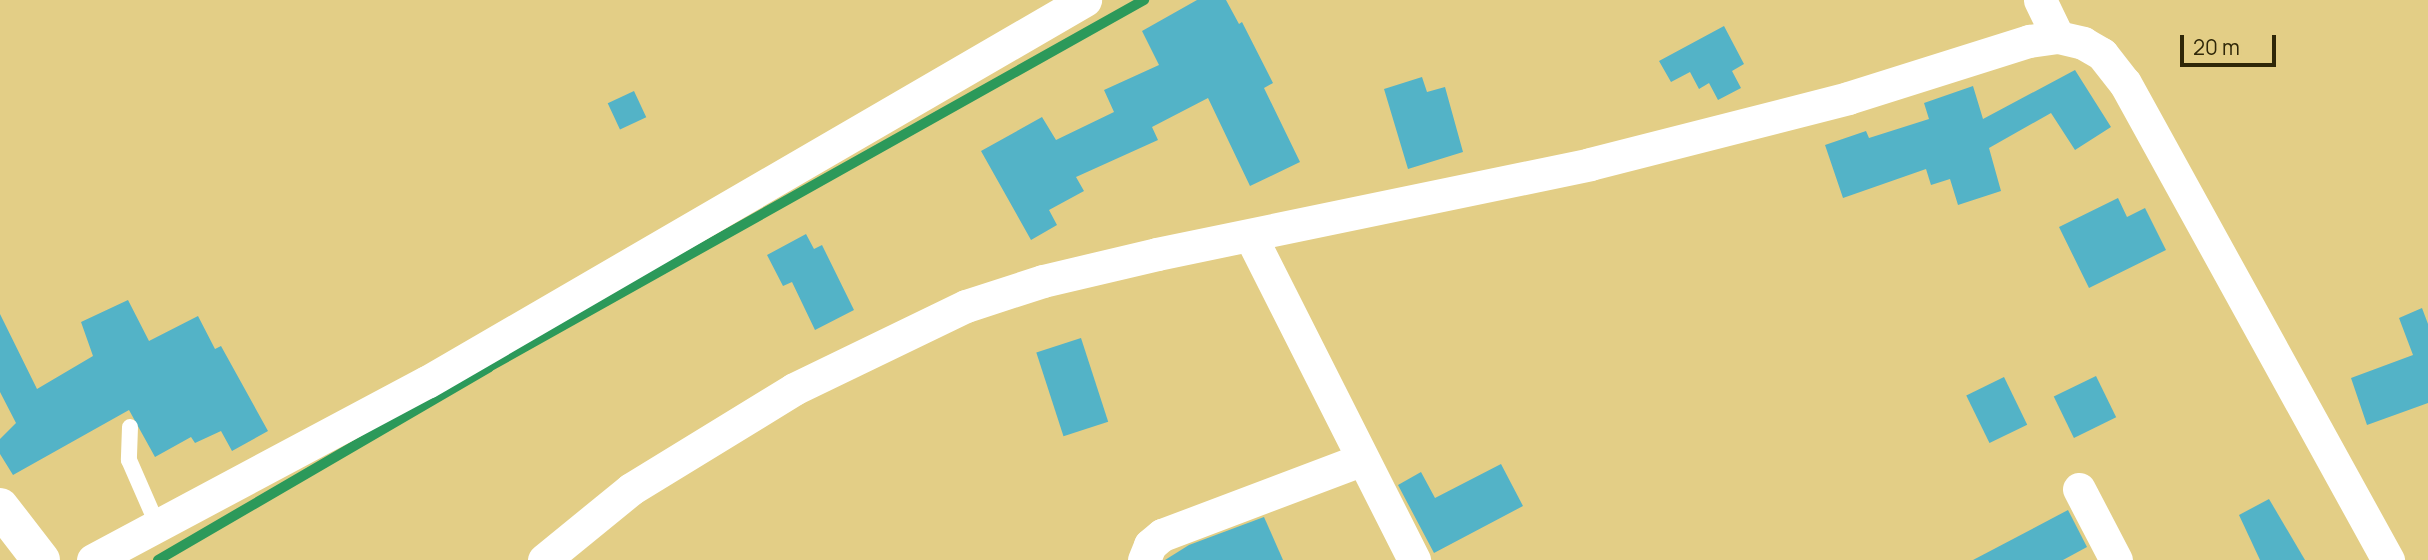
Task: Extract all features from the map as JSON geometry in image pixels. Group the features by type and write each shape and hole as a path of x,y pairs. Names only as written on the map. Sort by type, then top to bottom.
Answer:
{"street":[{"path":"93,560 439,375 1085,0"},
{"path":"2040,0 2057,37"},
{"path":"544,560 631,489 794,390 895,337 966,306 1043,281 1590,164 1848,98 2029,41 2057,37 2083,43 2102,54 2125,83 2388,560"},
{"path":"1251,237 1361,460 1414,560"},
{"path":"1144,560 1150,545 1162,535 1361,460"},
{"path":"2079,489 2116,560"},
{"path":"0,507 41,560"}],"lane":[{"path":"131,428 129,460 157,524"}],"building":[{"path":"1197,0 1226,0 1239,24 1242,22 1273,83 1264,88 1300,162 1250,186 1208,98 1152,127 1158,140 1076,177 1084,191 1049,210 1057,225 1031,240 981,151 1042,117 1056,140 1114,112 1104,90 1159,65 1142,31"},
{"path":"1724,26 1744,64 1732,71 1741,88 1718,100 1709,83 1699,89 1690,72 1671,82 1659,61"},
{"path":"2075,70 2111,127 2075,150 2051,113 1989,148 2001,191 1958,205 1950,179 1931,185 1926,169 1843,198 1825,145 1866,131 1869,138 1929,119 1924,103 1973,86 1983,119"},
{"path":"1422,77 1427,92 1445,87 1463,152 1408,169 1384,89"},
{"path":"634,91 646,117 620,130 608,103"},
{"path":"2118,198 2127,217 2145,208 2166,250 2089,288 2059,227"},
{"path":"806,234 814,249 822,245 854,310 815,330 792,282 783,286 767,255"},
{"path":"128,300 149,341 198,316 215,349 221,346 268,431 232,451 221,431 195,443 191,437 155,457 129,410 13,475 0,454 0,439 16,423 0,392 0,314 37,389 93,356 81,322"},
{"path":"2422,308 2428,324 2428,403 2367,425 2351,378 2413,355 2399,318"},
{"path":"1081,338 1108,422 1063,436 1036,353"},
{"path":"2096,376 2116,417 2074,438 2054,397"},
{"path":"2004,377 2027,425 1989,443 1966,395"},
{"path":"1501,464 1523,506 1434,553 1398,485 1421,472 1435,498"},
{"path":"2269,499 2305,560 2260,560 2239,515"},
{"path":"2068,510 2087,547 2063,560 1973,560"},
{"path":"1264,517 1283,560 1165,560 1189,545"}],"waterway":[{"path":"158,560 489,367 1144,0"}]}
